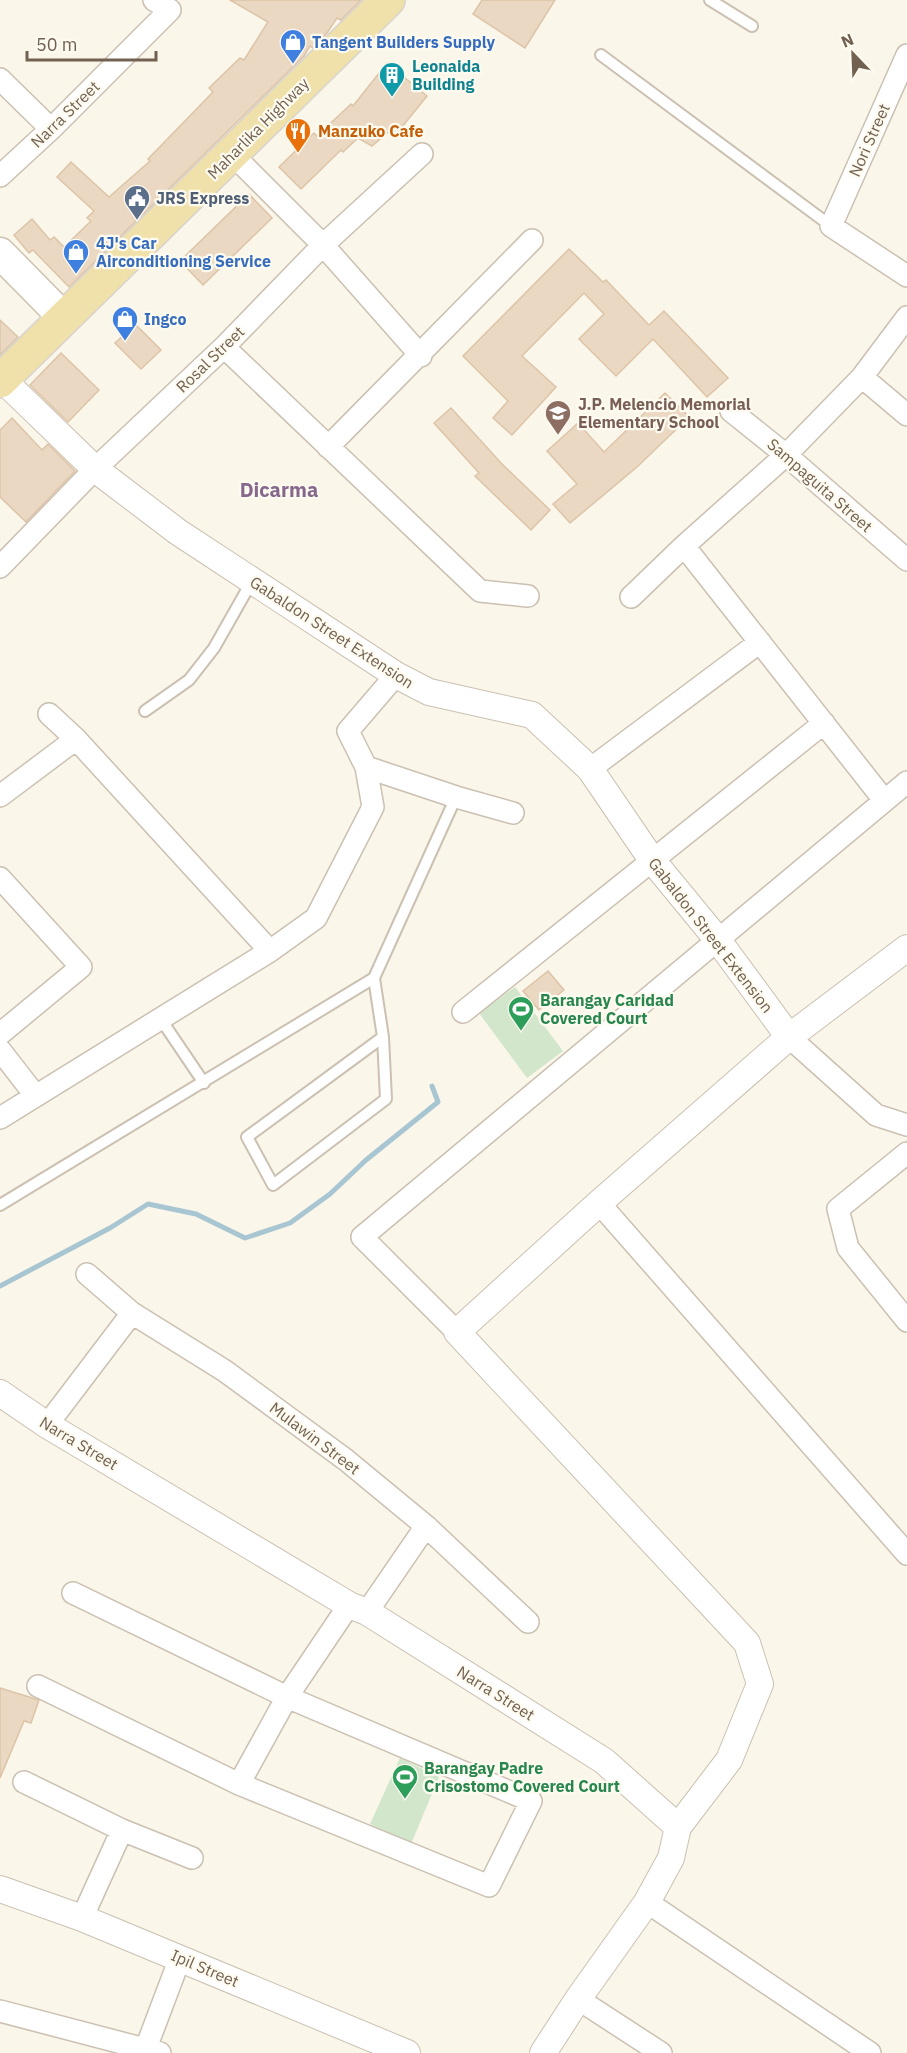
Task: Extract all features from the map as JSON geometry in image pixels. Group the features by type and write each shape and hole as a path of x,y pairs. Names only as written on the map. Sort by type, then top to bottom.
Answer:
{"main road":[{"name":"Maharlika Highway","path":"1,380 388,0"},
{"path":"0,253 64,318"}],"street":[{"name":"Narra Street","path":"0,176 51,129 168,3"},
{"name":"Nori Street","path":"831,226 907,55"},
{"path":"0,79 51,129"},
{"path":"231,154 322,245 421,356"},
{"name":"Rosal Street","path":"0,567 95,469 224,347 322,245 422,154"},
{"path":"831,226 907,276"},
{"path":"328,447 421,356 532,240"},
{"path":"632,597 684,546 786,455 862,377 907,317"},
{"path":"224,347 480,591 528,596"},
{"path":"862,377 907,415"},
{"name":"Gabaldon Street Extension","path":"1,380 95,469 178,532 396,675 429,692 532,715 590,769 652,860 717,939 789,1037"},
{"name":"Sampaguita Street","path":"731,411 786,455 907,560"},
{"path":"684,546 884,800"},
{"path":"590,769 760,642"},
{"path":"0,1118 270,951 316,918 373,807 366,767 348,731 396,675"},
{"path":"49,714 76,739 270,951"},
{"path":"463,1012 824,723"},
{"path":"0,796 76,739"},
{"path":"366,767 513,813"},
{"path":"543,2053 578,1999 647,1902 671,1858 678,1827 729,1760 760,1684 747,1642 456,1332 362,1237 907,782"},
{"path":"0,878 81,967 0,1034"},
{"path":"456,1332 789,1037 907,948"},
{"path":"789,1037 876,1114 907,1125"},
{"path":"0,1050 35,1095"},
{"path":"907,1153 838,1209 848,1248 907,1321"},
{"path":"600,1203 907,1554"},
{"name":"Mulawin Street","path":"87,1274 132,1313 235,1378 346,1460 426,1527 528,1622"},
{"path":"47,1425 132,1313"},
{"name":"Narra Street","path":"0,1393 47,1425 358,1609 604,1761 678,1827"},
{"path":"239,1784 287,1697 426,1527"},
{"path":"38,1686 239,1784 489,1886 531,1801 287,1697 74,1593"},
{"path":"24,1782 122,1830 192,1858"},
{"path":"82,1918 122,1830"},
{"name":"Ipil Street","path":"0,1889 82,1918 407,2053"},
{"path":"647,1902 870,2053"},
{"path":"0,2011 153,2051 180,1958"},
{"path":"578,1999 661,2053"}],"lane":[{"path":"710,0 752,26"},
{"path":"601,55 831,226"},
{"path":"145,711 189,680 214,648 252,581"},
{"path":"383,1037 247,1137 273,1185 386,1098 383,1037 374,978 456,797"},
{"path":"0,1205 374,978"},
{"path":"160,1018 204,1083"}],"green space":[{"name":"Barangay Caridad Covered Court","path":"515,987 563,1051 527,1078 479,1013"},
{"name":"Barangay Padre Crisostomo Covered Court","path":"400,1758 439,1777 411,1844 370,1824"}],"building":[{"path":"230,0 361,0 341,20 337,18 313,48 310,46 304,56 69,287 33,250 29,253 14,235 32,219 50,240 54,237 64,247 91,221 87,218 94,211 57,177 71,162 109,197 150,161 148,159 213,92 209,88 240,58 244,60 268,22"},
{"path":"482,0 555,0 525,48 473,14"},
{"path":"387,63 427,96 398,132 393,128 372,146 358,138 343,152 341,150 301,189 279,167 314,133 317,136 351,104 353,106"},
{"path":"249,194 272,218 203,285 180,261"},
{"path":"569,249 603,282 606,280 649,325 664,311 728,378 707,397 653,339 616,376 579,339 604,314 584,293 522,356 556,387 512,435 493,418 508,401 463,356"},
{"path":"0,320 18,337 0,355"},
{"path":"135,324 161,350 141,369 115,343"},
{"path":"61,353 99,390 68,422 30,385"},
{"path":"665,393 689,417 637,467 570,523 553,504 577,484 547,451 578,423 604,452"},
{"path":"451,408 502,464 550,510 531,530 475,476 479,473 434,423"},
{"path":"12,418 42,450 48,444 75,471 26,522 0,497 0,430"},
{"path":"548,971 564,990 539,1010 523,991"},
{"path":"0,1688 39,1700 31,1723 24,1721 0,1778"}],"waterway":[{"path":"0,1286 110,1228 148,1204 196,1214 245,1238 290,1223 330,1194 366,1160 438,1102 432,1086"}],"place":[{"name":"Tangent Builders Supply","path":"293,65"},
{"name":"Leonaida Building","path":"392,98"},
{"name":"Manzuko Cafe","path":"298,154"},
{"name":"JRS Express","path":"137,221"},
{"name":"4J's Car Airconditioning Service","path":"76,275"},
{"name":"Ingco","path":"125,342"},
{"name":"J.P. Melencio Memorial Elementary School","path":"558,436"},
{"name":"Barangay Caridad Covered Court","path":"521,1032"},
{"name":"Barangay Padre Crisostomo Covered Court","path":"405,1800"}],"district":[{"name":"Dicarma","path":"279,490"}]}
